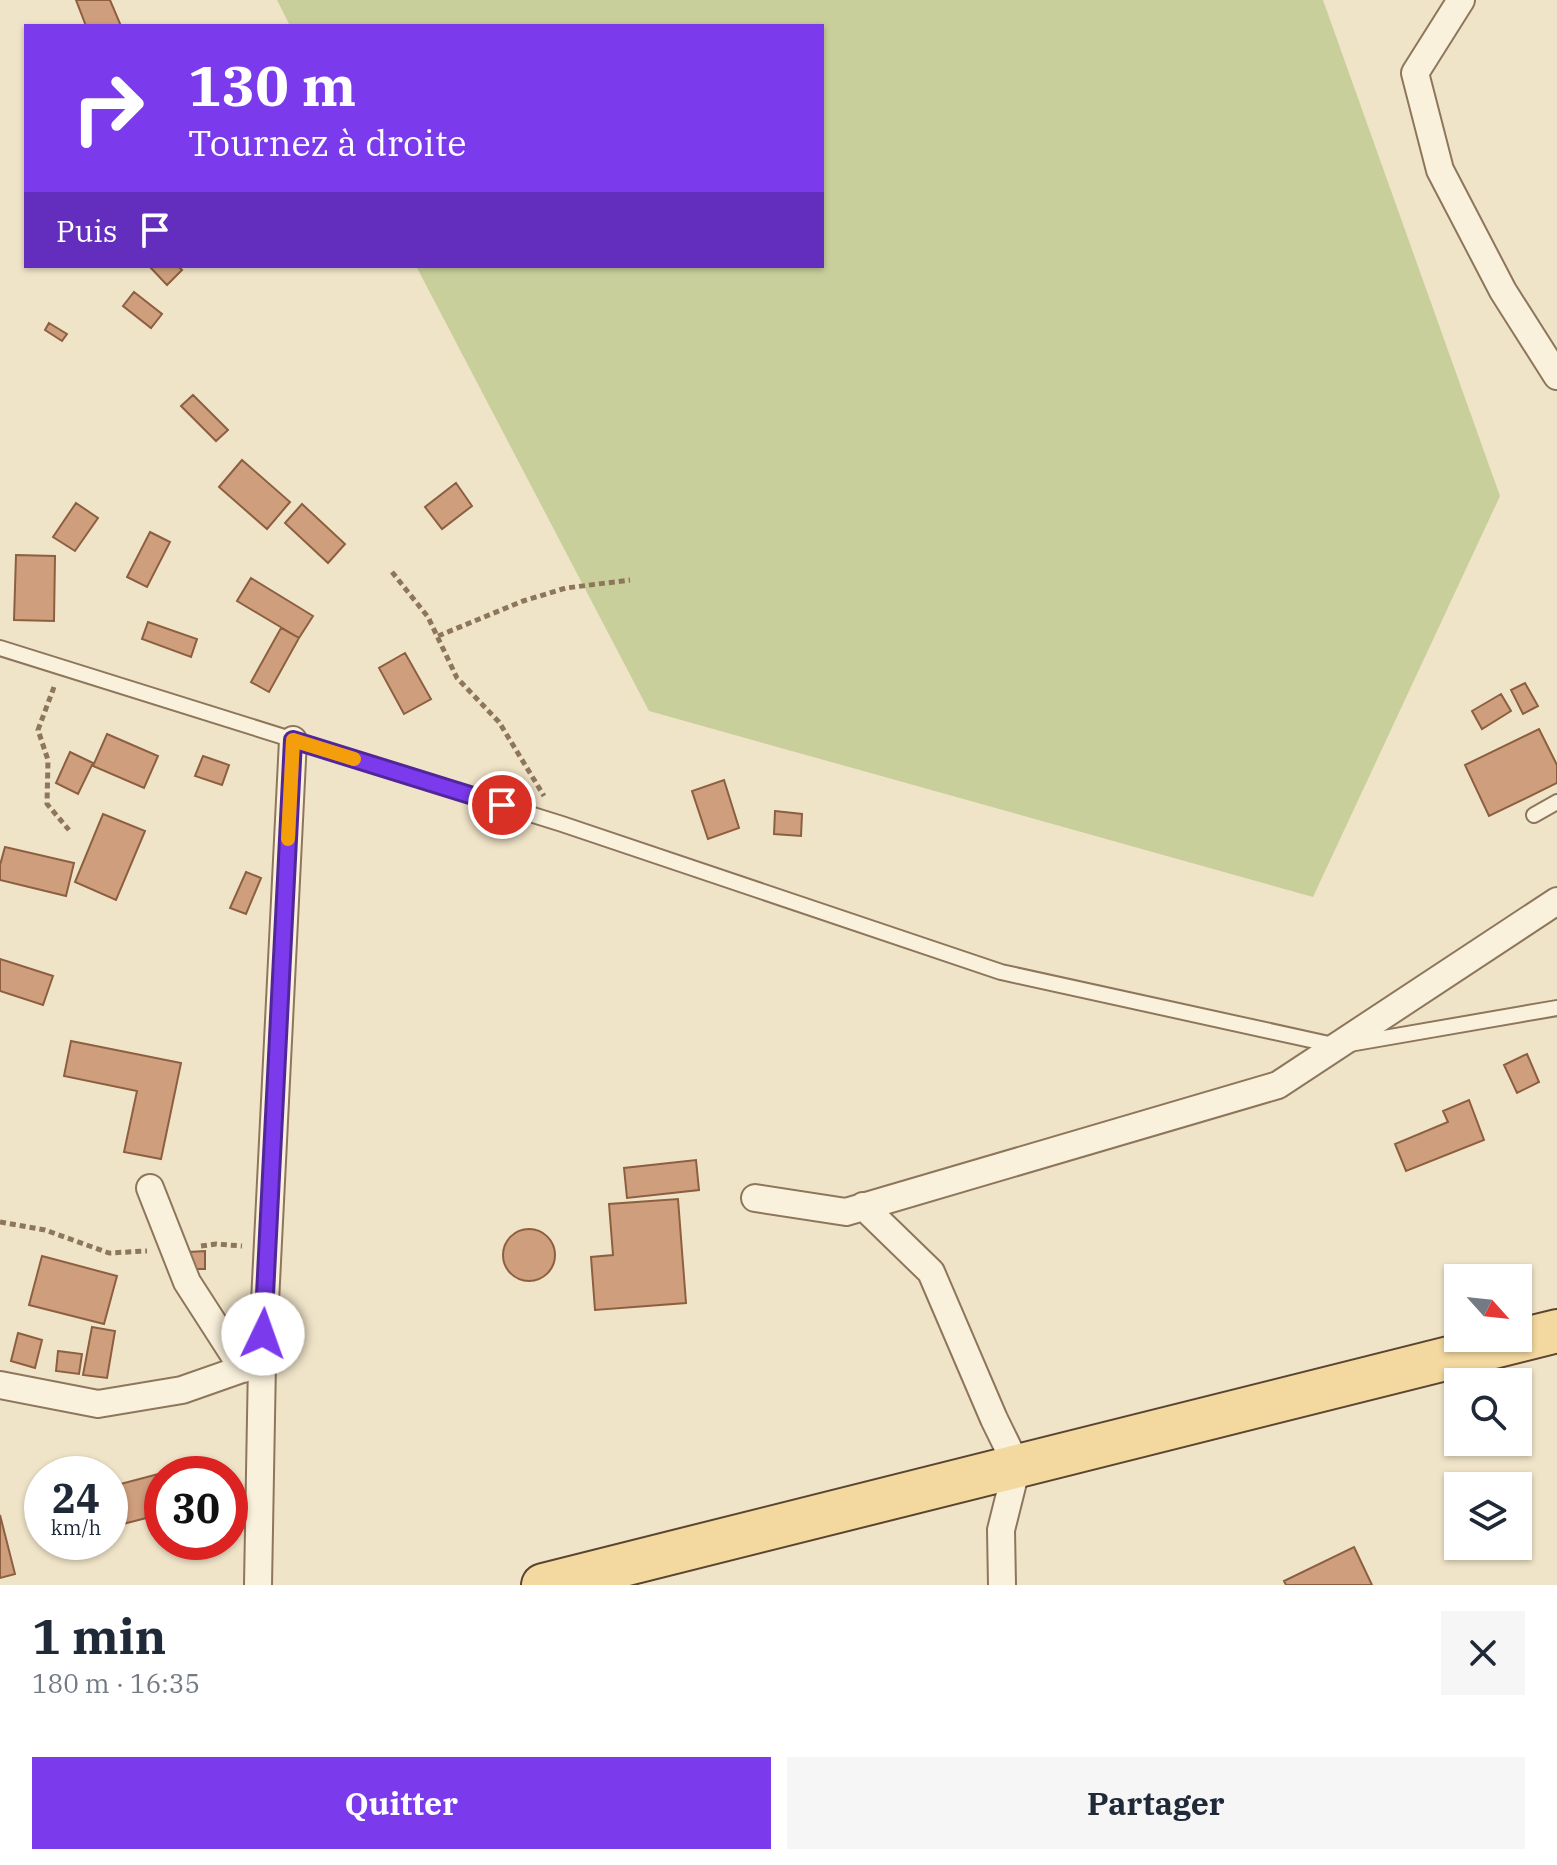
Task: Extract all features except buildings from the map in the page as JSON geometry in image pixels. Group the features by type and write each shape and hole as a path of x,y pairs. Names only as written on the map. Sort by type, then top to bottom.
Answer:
{"main road":[{"path":"543,1585 1557,1331"}],"street":[{"path":"1461,0 1415,73 1440,170 1503,291 1557,376"},
{"path":"258,1585 252,1366 267,1248 293,740"},
{"path":"755,1198 846,1212 1278,1085 1557,901"},
{"path":"150,1188 187,1282 252,1366"},
{"path":"863,1206 931,1272 1017,1466 1001,1530 1002,1585"},
{"path":"0,1385 98,1404 182,1390 252,1366"}],"lane":[{"path":"0,648 562,824 1001,972 1338,1046 1557,1008"},
{"path":"1534,815 1557,802"}],"path":[{"path":"392,572 428,617 457,678 499,722 562,824"},
{"path":"438,636 523,601 566,588 630,580"},
{"path":"62,668 38,730 48,760 47,804 69,830"},
{"path":"0,1222 45,1230 109,1253 216,1244 267,1248"}],"green space":[{"path":"277,0 1323,0 1500,496 1313,897 649,711 417,268 824,268 824,24 289,24"}],"slow traffic":[{"path":"288,839 293,740 354,759"}],"route":[{"path":"263,1334 293,740 502,805"}]}
